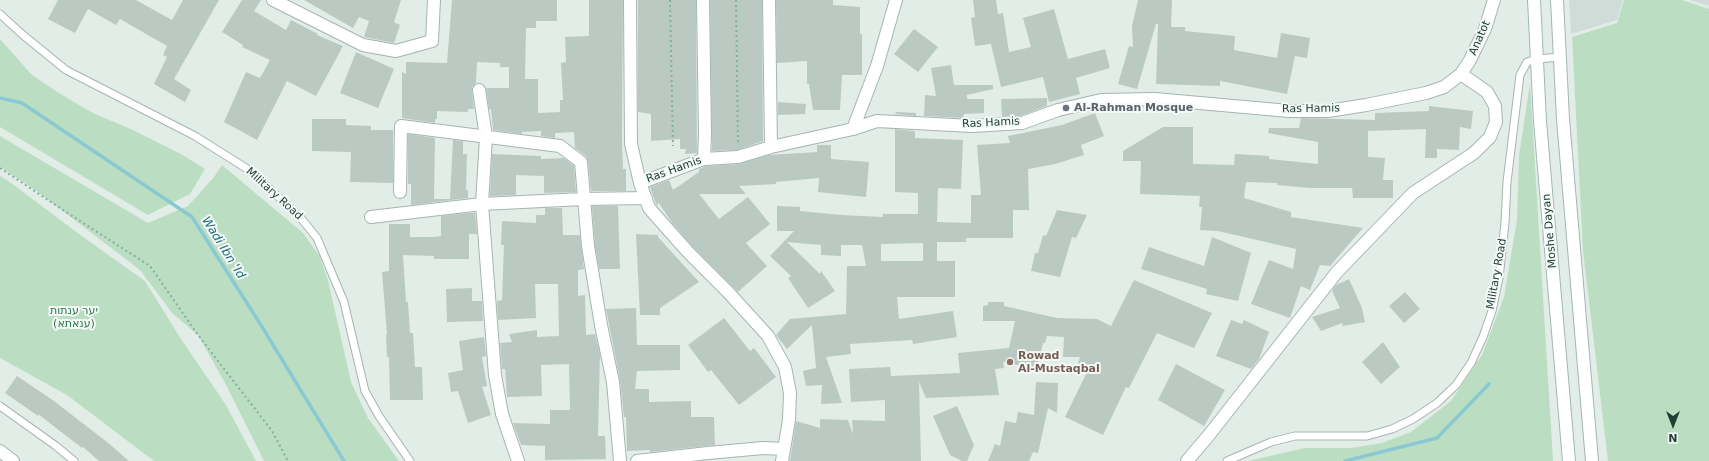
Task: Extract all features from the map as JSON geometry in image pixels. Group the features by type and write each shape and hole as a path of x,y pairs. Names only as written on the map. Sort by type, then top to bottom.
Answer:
{"street":[{"path":"274,0 363,45 396,51 432,41 434,0"},
{"path":"630,0 631,144 640,183 649,208 688,252 728,292 768,336 785,367 790,393 782,461"},
{"path":"703,0 706,134 704,158"},
{"path":"769,0 771,147"},
{"path":"853,129 877,66 896,0"},
{"name":"Anatot","path":"1461,74 1470,60 1485,29 1494,0"},
{"name":"Moshe Dayan","path":"1534,0 1540,121 1569,461"},
{"name":"Moshe Dayan","path":"1557,0 1563,119 1592,461"},
{"path":"1187,461 1337,272 1413,193 1474,153 1490,136 1496,122 1495,106 1487,92 1461,74"},
{"name":"Ras Hamis","path":"640,183 704,158 738,156 771,147 853,129 877,121 972,126 1022,123 1058,110 1101,100 1155,99 1289,111 1328,111 1366,106 1426,93 1444,87 1461,74"},
{"path":"479,90 486,137 482,204 496,375 502,414 518,461"},
{"path":"400,192 401,126 560,146 581,162 588,246 601,325 613,382 620,461"},
{"path":"371,217 482,204 583,199 646,198"},
{"path":"637,461 763,448 784,449"},
{"path":"0,451 13,461"}],"lane":[{"name":"Military Road","path":"0,14 66,70 195,136 249,170 300,217 317,238 344,302 366,391 379,416 410,461"},
{"path":"1537,59 1560,57"},
{"name":"Military Road","path":"1227,461 1271,442 1295,436 1368,436 1392,429 1413,419 1437,403 1456,385 1471,363 1492,311 1499,278 1507,182 1520,75 1526,62 1537,59"},
{"path":"0,406 56,446 74,461"}],"path":[{"path":"670,0 673,146"},
{"path":"736,0 738,156"},
{"path":"0,168 150,266 198,335 272,431 288,461"}],"shaded area":[{"path":"1569,0 1623,0 1617,20 1571,34"},
{"path":"1689,0 1709,0 1709,6"}],"green space":[{"path":"1624,0 1682,0 1709,9 1709,461 1608,461 1583,251 1572,37 1617,23"},
{"path":"0,39 31,74 57,92 93,113 133,130 181,154 205,169 190,194 148,215 0,127"},
{"path":"1530,83 1553,461 1248,461 1305,448 1350,448 1382,443 1411,432 1451,401 1482,355 1504,297 1517,220 1519,156"},
{"path":"0,136 148,223 188,206 214,177 222,165 303,233 319,255 328,280 351,382 368,418 399,461 264,461 225,383 198,335 173,314 140,270 38,192 0,167"},
{"name":"יער ענתות (ענאתא)","path":"0,176 145,281 181,339 226,405 256,461 154,461 67,395 0,358"}],"building":[{"path":"58,0 136,0 172,20 183,0 219,0 174,79 191,90 185,102 154,84 167,57 163,55 167,46 120,19 116,25 88,9 75,33 48,19"},
{"path":"242,0 261,0 254,11 286,30 291,20 318,34 317,35 343,46 316,96 287,81 257,140 224,122 246,72 260,78 270,60 242,47 243,45 222,32"},
{"path":"304,0 401,0 394,22 400,25 394,43 364,37 369,21 359,17 353,28"},
{"path":"452,0 557,0 557,21 536,21 536,28 526,28 525,79 538,79 538,113 560,112 560,100 563,100 561,63 566,62 565,37 589,36 589,0 623,0 622,143 623,169 626,169 626,191 591,191 588,161 586,156 575,148 574,132 555,133 555,138 541,136 541,131 522,132 522,134 493,130 491,109 489,109 486,88 509,88 509,67 500,67 500,63 477,62 476,83 472,87 474,109 468,109 468,112 437,111 437,119 435,119 435,123 402,118 402,72 406,74 406,62 447,63"},
{"path":"638,0 696,0 697,153 685,154 686,149 680,149 680,139 651,141 651,114 638,112"},
{"path":"710,0 762,0 763,141 737,150 712,151"},
{"path":"776,0 833,0 833,5 860,7 860,34 862,34 862,75 842,75 840,110 813,110 809,84 807,84 807,61 777,63"},
{"path":"973,0 996,0 998,14 1003,13 1009,52 1031,47 1023,18 1054,9 1068,59 1105,49 1110,68 1076,78 1080,94 1049,102 1043,77 1001,87 991,44 975,46 971,18 975,17"},
{"path":"1138,0 1172,0 1171,27 1185,27 1185,31 1235,36 1234,50 1277,58 1281,33 1310,38 1307,58 1295,56 1287,94 1220,81 1220,86 1156,84 1158,24 1156,24 1137,89 1118,84 1129,46 1133,47 1132,26"},
{"path":"914,29 938,47 918,72 894,54"},
{"path":"356,52 394,69 378,108 340,93"},
{"path":"951,65 954,85 993,85 993,89 967,95 967,99 984,99 984,113 964,114 963,118 924,116 925,95 936,96 931,68"},
{"path":"1047,98 1047,106 1020,116 1002,117 1001,99"},
{"path":"778,102 806,104 805,114 778,115"},
{"path":"1429,106 1473,111 1471,129 1460,127 1459,150 1437,149 1437,158 1425,158 1426,129 1368,131 1368,157 1385,158 1383,180 1393,180 1393,198 1353,198 1352,188 1310,188 1277,185 1277,183 1246,182 1244,198 1291,212 1291,217 1363,228 1330,266 1320,265 1310,290 1301,286 1290,318 1251,304 1269,260 1293,269 1296,249 1218,231 1200,230 1202,207 1199,207 1200,196 1140,194 1141,161 1123,161 1123,151 1163,127 1193,127 1193,164 1234,165 1235,154 1269,156 1269,159 1318,164 1318,142 1268,133 1269,128 1299,128 1301,118 1375,120 1375,113 1429,111"},
{"path":"896,112 916,113 916,116 895,114"},
{"path":"1095,113 1104,136 1081,145 1084,155 1055,164 1028,169 1029,210 1013,210 1013,238 966,238 966,242 937,242 937,261 955,261 955,297 897,297 899,319 953,311 957,337 913,344 912,340 850,344 851,354 826,357 842,403 821,404 822,385 806,386 803,371 816,368 812,325 787,349 776,335 790,319 846,314 847,266 866,266 862,245 841,245 841,256 821,255 821,245 787,242 820,274 821,271 835,291 808,308 788,278 791,276 770,256 794,231 777,231 777,206 800,207 800,211 841,215 883,217 883,214 918,214 918,193 895,192 895,129 915,131 915,138 963,140 961,189 938,188 937,222 971,223 971,195 981,195 977,145 1010,143 1008,136 1062,125","holes":["923,243 923,261 881,261 881,244"]},
{"path":"312,119 346,119 346,125 371,126 371,130 393,130 393,183 350,182 351,152 312,151"},
{"path":"408,134 435,138 434,199 450,199 453,140 463,141 463,154 467,154 466,190 468,190 468,198 411,205 411,184 408,184"},
{"path":"817,145 831,145 831,159 869,162 866,197 818,192 819,178 776,182 776,184 739,186 746,194 699,194 719,219 748,197 770,224 746,243 767,266 738,292 693,247 673,224 658,202 658,206 656,204 650,187 669,180 673,190 699,172 699,169 706,166 739,164 769,155 817,152"},
{"path":"492,154 541,156 541,159 564,158 574,166 576,192 544,193 544,176 516,175 516,195 490,196"},
{"path":"592,206 618,206 620,269 599,269 595,245"},
{"path":"545,208 562,208 563,235 580,235 584,269 578,270 578,296 585,295 586,335 595,334 600,354 598,436 605,436 606,459 545,460 545,446 521,445 513,423 550,424 550,410 570,410 569,364 541,365 542,396 507,397 505,369 502,369 500,343 512,342 509,334 537,330 537,337 559,336 558,284 535,284 536,318 498,320 497,301 502,300 504,245 501,245 502,221 536,223 536,215 545,215"},
{"path":"1057,210 1087,215 1076,238 1072,237 1060,277 1031,271 1035,253 1038,253 1043,235 1046,236"},
{"path":"475,213 477,234 469,234 469,259 434,259 434,256 403,255 406,302 408,302 410,333 413,333 415,367 422,367 423,400 390,400 389,357 387,357 387,334 382,272 389,271 389,224 410,224 410,237 434,237 441,236 441,216"},
{"path":"636,234 658,235 658,237 699,282 660,308 660,315 640,315"},
{"path":"1212,237 1251,253 1238,301 1206,294 1207,289 1141,269 1149,247 1204,266"},
{"path":"1349,279 1362,308 1365,322 1343,326 1342,323 1321,331 1312,317 1340,308 1332,291 1336,285"},
{"path":"1134,280 1212,313 1194,348 1157,333 1129,388 1126,387 1103,435 1065,417 1089,368 1078,363 1080,357 1063,357 1064,337 1047,336 1045,343 1043,343 1037,369 1003,362 1004,368 995,369 999,395 926,398 919,382 921,461 790,461 796,421 820,428 820,419 848,420 853,434 852,420 885,421 885,400 851,402 849,369 890,367 891,376 960,373 958,353 1009,348 1015,321 983,321 983,306 988,305 988,302 1004,302 1004,306 1057,318 1097,319 1111,326"},
{"path":"472,288 472,301 482,301 483,321 447,322 446,289"},
{"path":"1405,292 1420,309 1404,323 1389,306"},
{"path":"636,308 637,345 680,345 680,370 637,371 635,389 649,389 649,402 691,401 691,417 714,417 715,445 650,452 650,450 627,451 626,417 624,417 620,380 606,309"},
{"path":"724,318 750,351 754,348 776,377 739,405 711,370 708,372 688,345"},
{"path":"1231,320 1242,324 1244,320 1269,332 1259,359 1251,369 1216,356"},
{"path":"484,337 486,356 482,357 487,386 482,387 491,415 468,423 458,391 451,392 448,373 463,370 459,341"},
{"path":"1383,342 1400,367 1381,384 1362,362"},
{"path":"1176,364 1225,390 1204,426 1158,400"},
{"path":"17,376 54,401 129,461 99,461 83,447 82,448 38,414 38,416 5,393"},
{"path":"1036,382 1058,383 1057,413 1048,408 1038,453 1033,452 1029,461 988,461 995,444 1000,446 1005,421 1016,423 1018,412 1034,415"},
{"path":"957,406 974,445 967,461 962,461 950,455 933,416"}],"waterway":[{"name":"Wadi Ibn 'Id","path":"0,98 22,103 192,217 259,322 344,461"},
{"path":"1345,461 1437,438 1489,384"}],"place":[{"name":"Al-Rahman Mosque","path":"1066,108"},
{"name":"Rowad Al-Mustaqbal","path":"1010,362"}]}
